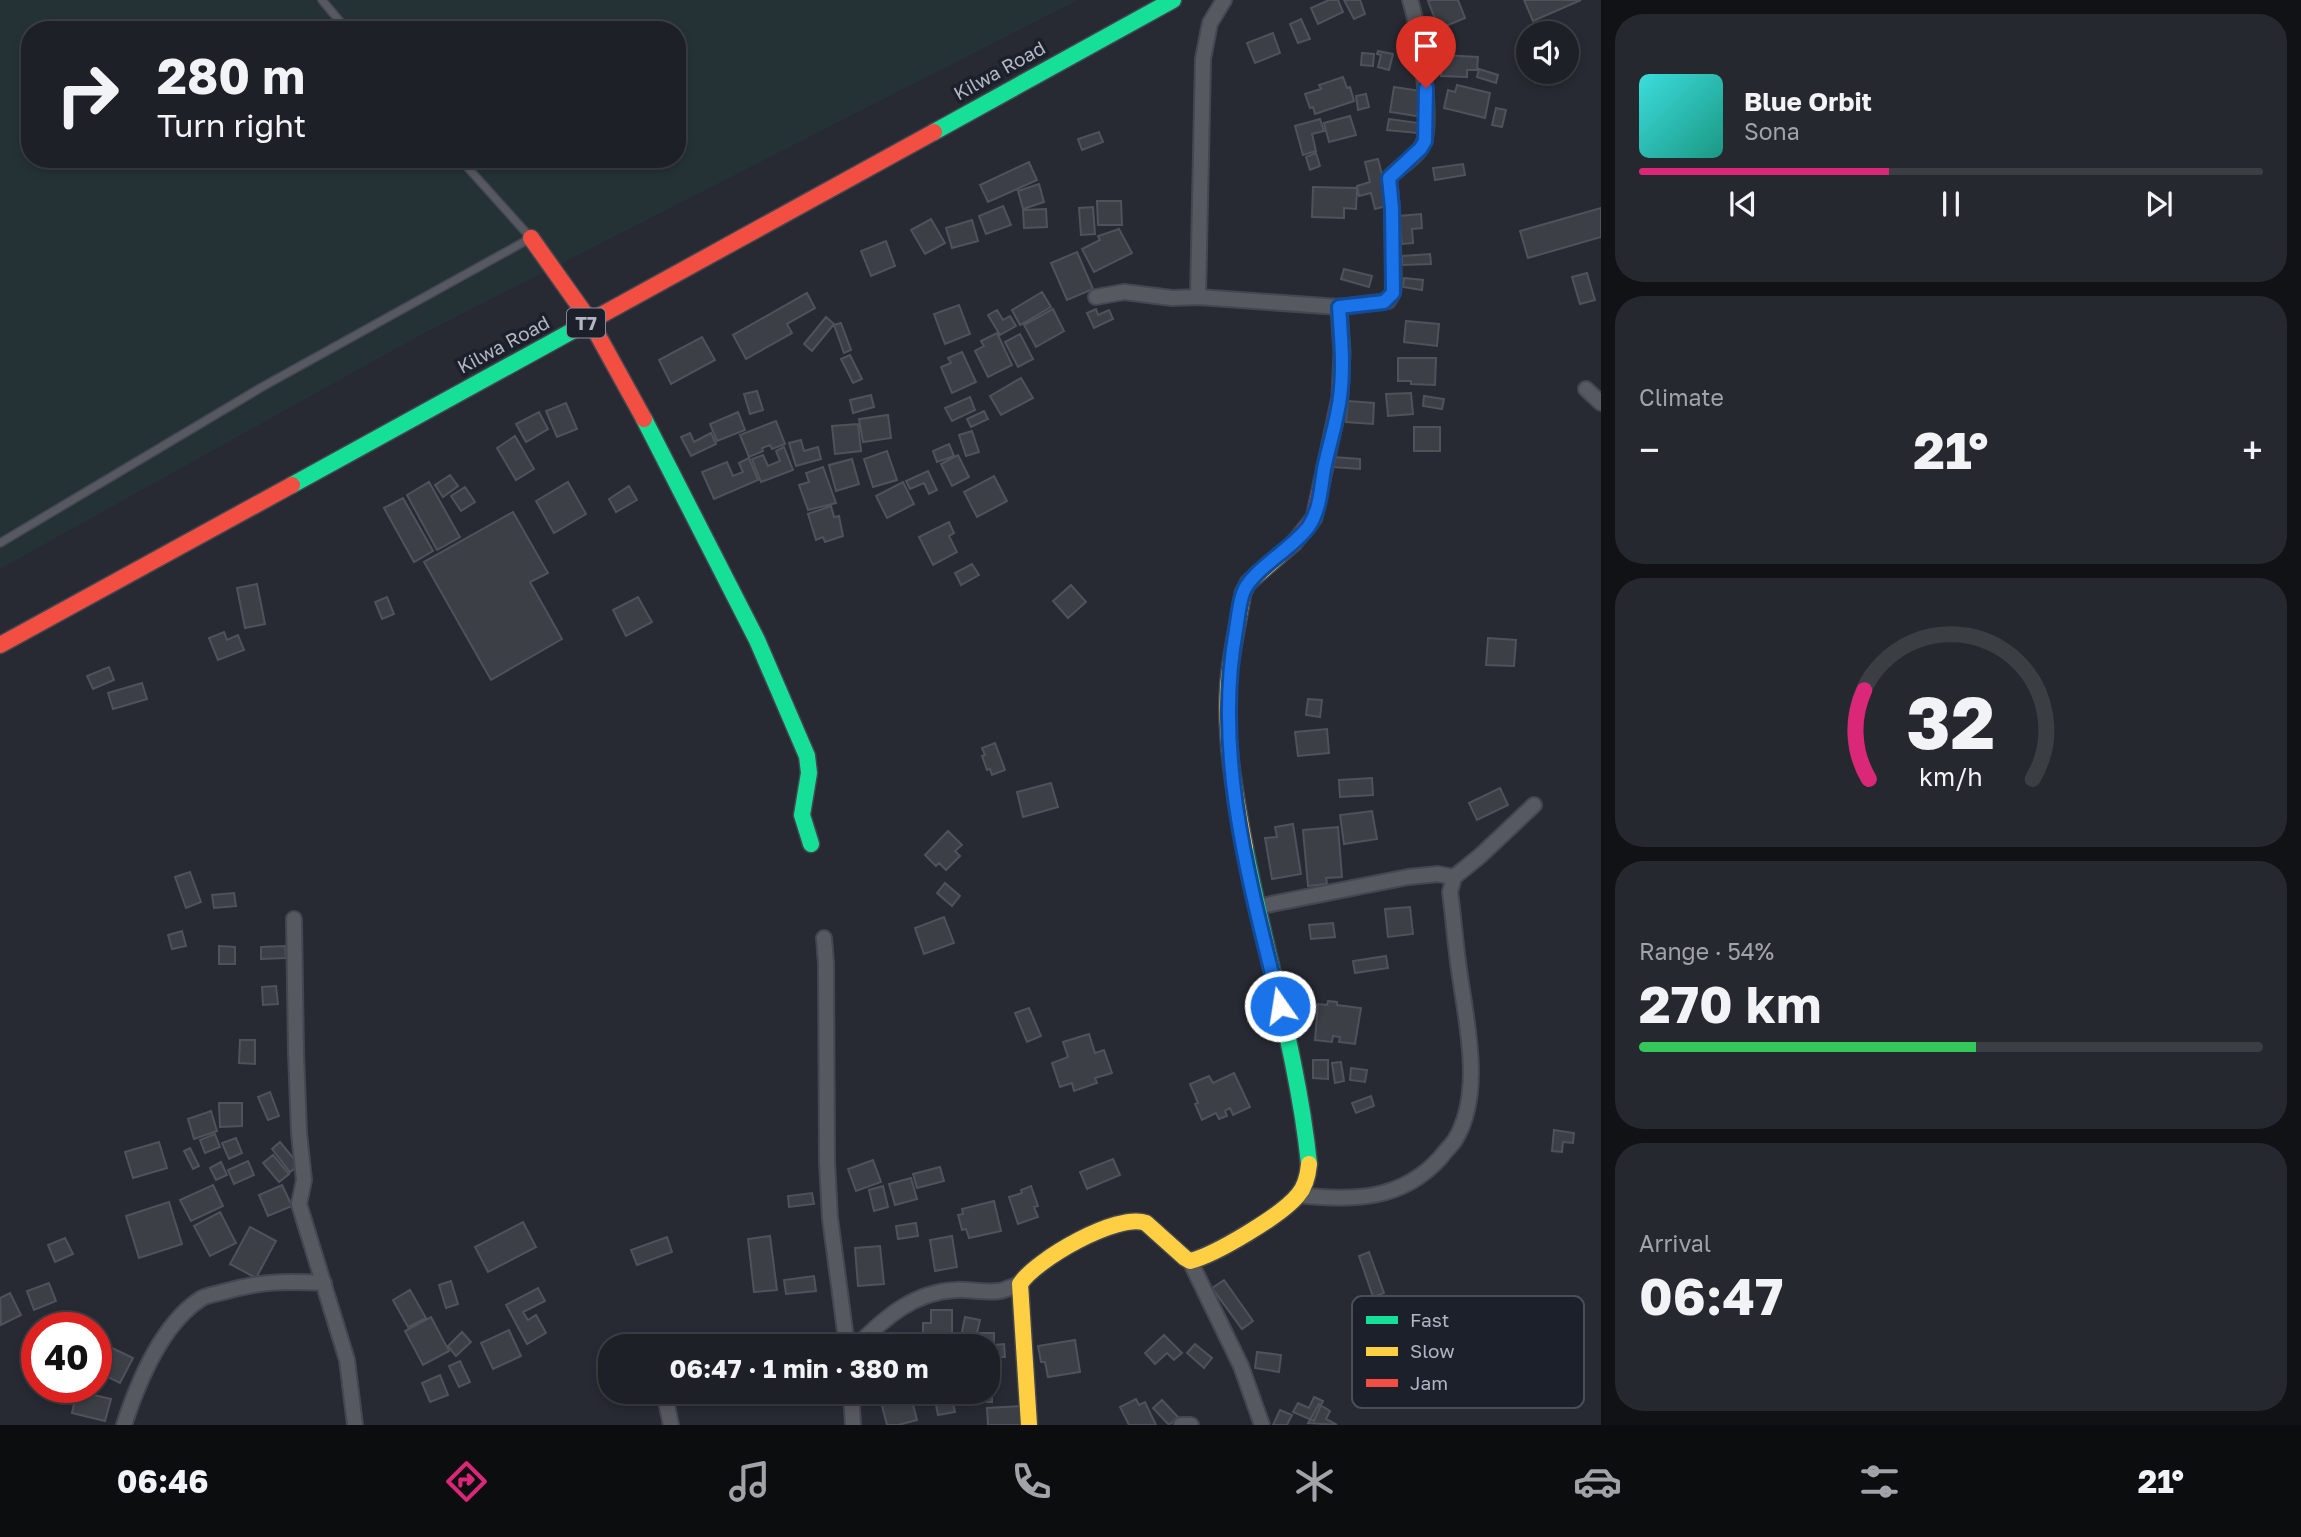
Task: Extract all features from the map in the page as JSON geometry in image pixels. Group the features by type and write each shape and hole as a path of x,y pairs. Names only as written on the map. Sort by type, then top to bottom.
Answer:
{"main road":[{"name":"Kilwa Road","path":"0,645 1173,0"},
{"path":"531,238 590,321 668,463 757,640 799,733 809,762 802,815 811,844"},
{"path":"1029,1425 1020,1284 1023,1276 1077,1241 1125,1220 1151,1225 1190,1261 1224,1248 1266,1220 1298,1195 1307,1179 1308,1144 1291,1056 1256,907 1233,787 1228,735 1228,687 1233,644 1243,593 1248,583 1294,543 1314,517 1340,397 1342,352 1339,307"}],"street":[{"path":"1198,297 1203,59 1210,23 1224,0"},
{"path":"1096,297 1124,292 1172,298 1198,297 1339,307 1384,302 1393,293 1389,178 1421,148 1426,136 1426,88 1417,22 1410,0"},
{"path":"1586,389 1601,403"},
{"path":"1298,1195 1361,1198 1389,1193 1413,1181 1434,1165 1455,1140 1468,1106 1471,1068 1468,1016 1461,984 1450,892 1454,877 1534,805"},
{"path":"1256,907 1408,877 1438,874 1454,877"},
{"path":"294,919 299,1133 304,1180 299,1204 347,1360 355,1425"},
{"path":"824,938 830,1218 845,1334"},
{"path":"1190,1261 1241,1366 1262,1425"},
{"path":"124,1425 136,1391 154,1354 181,1316 204,1297 273,1281 324,1283"},
{"path":"870,1334 912,1300 926,1294 951,1290 998,1291 1020,1284"},
{"path":"667,1404 671,1425"},
{"path":"851,1404 853,1425"},
{"path":"1181,1425 1191,1425"}],"lane":[{"path":"322,0 340,21"},
{"path":"0,543 262,387 531,238 468,168"}],"shaded area":[{"path":"0,0 1078,0 415,338 0,569"}],"building":[{"path":"1329,0 1338,0 1343,12 1318,24 1311,8"},
{"path":"1344,0 1360,0 1365,14 1354,19"},
{"path":"1458,0 1465,18 1439,29 1428,1"},
{"path":"1524,0 1581,0 1533,21"},
{"path":"1301,19 1310,39 1298,43 1290,24"},
{"path":"1273,33 1280,53 1255,63 1247,43"},
{"path":"1378,51 1393,54 1389,70 1378,67 1381,55 1377,54"},
{"path":"1362,53 1374,54 1373,66 1361,65"},
{"path":"1442,55 1478,57 1477,70 1467,70 1467,77 1441,76"},
{"path":"1479,69 1498,75 1496,83 1477,77"},
{"path":"1343,77 1347,88 1350,87 1354,101 1315,114 1305,94 1321,89 1319,85"},
{"path":"1457,85 1490,93 1485,118 1444,108 1448,90 1455,92"},
{"path":"1394,87 1421,91 1417,116 1390,112"},
{"path":"1366,94 1369,107 1358,110 1356,96"},
{"path":"1496,108 1506,110 1502,127 1492,125"},
{"path":"1350,116 1356,135 1329,142 1324,123"},
{"path":"1320,119 1324,131 1312,134 1316,151 1303,155 1295,126"},
{"path":"1389,119 1418,123 1417,133 1387,130"},
{"path":"1099,132 1103,142 1082,150 1078,139"},
{"path":"1316,153 1320,166 1310,170 1306,157"},
{"path":"1378,159 1390,205 1375,209 1371,193 1359,196 1357,186 1370,182 1365,162"},
{"path":"1029,162 1037,180 988,202 980,185"},
{"path":"1463,164 1465,175 1435,180 1433,168"},
{"path":"1039,184 1044,202 1023,209 1018,191"},
{"path":"1313,187 1357,188 1356,209 1344,208 1344,218 1312,217"},
{"path":"1097,201 1121,201 1122,225 1098,225"},
{"path":"1003,206 1011,225 986,234 979,216"},
{"path":"1093,207 1095,234 1081,235 1079,208"},
{"path":"1601,208 1601,237 1528,258 1520,231"},
{"path":"1046,209 1047,227 1024,228 1023,210"},
{"path":"1421,214 1422,228 1412,229 1413,243 1402,244 1399,216"},
{"path":"931,219 945,243 925,254 911,230"},
{"path":"972,220 978,241 952,248 946,228"},
{"path":"1119,229 1132,253 1094,272 1082,249 1100,240 1098,236"},
{"path":"886,241 895,266 871,276 861,251"},
{"path":"1077,252 1093,289 1067,300 1051,263"},
{"path":"1430,254 1431,264 1402,265 1402,256"},
{"path":"1344,269 1372,276 1369,287 1341,279"},
{"path":"1587,273 1595,300 1580,304 1572,277"},
{"path":"1404,278 1423,280 1422,290 1403,287"},
{"path":"1042,292 1051,307 1020,325 1012,310"},
{"path":"807,293 815,308 787,324 792,333 746,359 733,335"},
{"path":"959,305 970,334 945,344 934,314"},
{"path":"1053,309 1064,331 1036,347 1024,325"},
{"path":"1096,309 1098,315 1109,310 1113,319 1094,328 1087,313"},
{"path":"997,310 1003,320 1010,316 1016,326 1000,335 988,315"},
{"path":"826,317 834,324 812,351 804,344"},
{"path":"1406,321 1439,324 1437,346 1404,342"},
{"path":"841,323 851,350 844,353 834,325"},
{"path":"997,333 1012,365 988,377 975,351 984,346 981,341"},
{"path":"1020,334 1033,359 1018,367 1005,342"},
{"path":"702,337 715,360 671,384 659,360"},
{"path":"962,352 976,382 952,393 941,367 951,363 948,358"},
{"path":"850,355 862,379 853,383 841,359"},
{"path":"1398,358 1436,358 1435,385 1398,381"},
{"path":"1021,378 1033,398 1001,415 990,396"},
{"path":"757,391 763,410 750,414 744,394"},
{"path":"1411,393 1413,414 1388,416 1386,394"},
{"path":"871,395 874,407 853,413 850,400"},
{"path":"1424,396 1444,399 1442,409 1423,406"},
{"path":"970,397 975,410 952,421 945,408"},
{"path":"1348,401 1374,403 1373,424 1346,422"},
{"path":"566,403 577,429 557,437 546,411"},
{"path":"984,411 988,419 971,427 967,419"},
{"path":"539,412 548,429 526,442 516,424"},
{"path":"738,412 745,430 717,441 710,424"},
{"path":"888,415 891,438 863,442 859,419"},
{"path":"776,421 785,444 772,449 770,445 749,457 740,435"},
{"path":"858,424 861,451 835,454 832,426"},
{"path":"1414,427 1440,427 1440,451 1414,451"},
{"path":"972,431 979,452 966,456 959,435"},
{"path":"690,433 694,442 711,433 716,444 691,456 681,437"},
{"path":"515,436 534,469 516,480 497,448"},
{"path":"801,440 804,451 818,447 821,459 796,466 789,443"},
{"path":"949,444 954,456 937,462 933,451"},
{"path":"784,447 793,470 761,482 752,459 763,455 768,466 780,461 776,451"},
{"path":"887,451 897,480 873,487 864,459"},
{"path":"958,455 969,477 952,486 941,464"},
{"path":"1333,457 1360,459 1360,469 1333,467"},
{"path":"749,458 758,480 714,499 702,472 727,462 733,476 743,472 739,463"},
{"path":"852,459 859,484 836,491 829,465"},
{"path":"823,467 836,503 808,510 799,485 809,482 806,473"},
{"path":"928,471 937,490 929,494 924,483 910,489 906,481"},
{"path":"450,475 458,486 443,497 435,485"},
{"path":"994,476 1007,501 977,517 964,492"},
{"path":"429,482 460,537 437,550 407,495"},
{"path":"568,482 586,514 554,533 536,501"},
{"path":"903,482 914,504 887,518 876,496"},
{"path":"629,486 637,500 616,512 609,499"},
{"path":"465,487 475,502 461,511 451,496"},
{"path":"403,498 433,551 414,562 384,508"},
{"path":"831,506 834,517 839,516 843,536 825,542 823,537 816,540 808,514"},
{"path":"513,512 548,573 530,582 562,639 491,680 424,562"},
{"path":"949,522 954,533 949,536 957,552 933,565 919,537"},
{"path":"972,564 979,575 961,585 955,573"},
{"path":"257,584 265,624 245,628 237,588"},
{"path":"1071,585 1086,602 1068,618 1053,601"},
{"path":"387,597 394,614 382,619 375,602"},
{"path":"638,597 652,622 626,636 613,610"},
{"path":"224,632 227,640 238,635 244,650 218,660 209,638"},
{"path":"1488,638 1516,640 1514,666 1486,665"},
{"path":"109,667 114,680 93,689 87,676"},
{"path":"142,683 147,699 113,709 108,693"},
{"path":"1308,699 1322,700 1320,717 1306,715"},
{"path":"1327,729 1329,753 1298,756 1295,732"},
{"path":"995,743 1005,770 992,775 990,769 987,770 982,748"},
{"path":"1372,778 1373,795 1340,797 1339,780"},
{"path":"1051,783 1058,807 1023,817 1017,792"},
{"path":"1500,788 1508,805 1477,820 1469,803"},
{"path":"1372,811 1377,839 1344,844 1340,815"},
{"path":"1293,824 1301,874 1272,879 1265,838 1277,837 1275,827"},
{"path":"1338,827 1342,877 1326,878 1327,884 1308,886 1303,830"},
{"path":"948,831 962,845 955,851 960,856 946,870 939,863 936,866 925,855"},
{"path":"190,872 201,902 186,908 175,877"},
{"path":"945,883 960,896 952,906 937,893"},
{"path":"234,893 236,906 214,908 212,895"},
{"path":"1410,907 1413,934 1388,937 1385,909"},
{"path":"944,917 954,943 924,954 915,928"},
{"path":"1333,923 1335,937 1311,939 1309,925"},
{"path":"182,931 186,946 172,949 168,935"},
{"path":"219,946 235,947 235,964 219,964"},
{"path":"285,946 286,958 261,959 261,947"},
{"path":"1386,956 1388,968 1355,973 1353,961"},
{"path":"276,986 278,1004 263,1005 262,987"},
{"path":"1328,1001 1361,1008 1355,1044 1339,1042 1340,1037 1333,1036 1332,1042 1315,1040 1318,1004 1327,1005"},
{"path":"1029,1008 1041,1036 1027,1042 1015,1013"},
{"path":"1089,1034 1095,1053 1104,1050 1112,1073 1095,1078 1097,1083 1074,1091 1072,1083 1060,1087 1052,1063 1068,1057 1063,1042"},
{"path":"240,1040 255,1040 255,1064 239,1063"},
{"path":"1313,1060 1328,1060 1328,1079 1313,1078"},
{"path":"1341,1062 1344,1081 1335,1083 1332,1063"},
{"path":"1351,1068 1367,1070 1365,1082 1350,1080"},
{"path":"1234,1073 1250,1107 1233,1115 1230,1108 1225,1111 1227,1116 1219,1119 1216,1113 1202,1120 1190,1084 1209,1076 1213,1083"},
{"path":"270,1092 279,1116 268,1120 258,1097"},
{"path":"1371,1096 1374,1106 1356,1113 1352,1103"},
{"path":"219,1103 242,1103 242,1126 220,1127"},
{"path":"211,1111 217,1131 194,1139 188,1119"},
{"path":"1554,1130 1574,1133 1573,1143 1563,1142 1562,1152 1552,1151"},
{"path":"215,1134 220,1147 205,1153 200,1140"},
{"path":"236,1138 242,1153 229,1159 222,1143"},
{"path":"159,1142 167,1168 133,1178 125,1152"},
{"path":"280,1142 299,1165 290,1172 272,1149"},
{"path":"190,1148 199,1166 193,1169 184,1151"},
{"path":"273,1155 289,1174 279,1182 263,1163"},
{"path":"1113,1159 1120,1175 1087,1189 1080,1172"},
{"path":"873,1160 881,1182 856,1191 848,1169"},
{"path":"248,1161 254,1175 234,1184 228,1170"},
{"path":"221,1162 227,1175 216,1180 210,1168"},
{"path":"940,1167 944,1181 917,1188 913,1174"},
{"path":"911,1178 917,1199 895,1205 889,1184"},
{"path":"213,1185 223,1206 191,1221 180,1200"},
{"path":"282,1185 292,1206 268,1216 259,1195"},
{"path":"883,1186 888,1207 874,1211 869,1190"},
{"path":"1031,1186 1038,1206 1034,1207 1038,1217 1018,1224 1009,1197 1022,1193 1021,1190"},
{"path":"812,1193 814,1204 789,1207 788,1196"},
{"path":"994,1201 1001,1231 969,1238 966,1229 962,1230 958,1215 963,1214 962,1209"},
{"path":"169,1202 182,1244 139,1258 126,1216"},
{"path":"220,1212 236,1243 210,1256 194,1226"},
{"path":"523,1222 536,1247 488,1272 475,1247"},
{"path":"916,1223 918,1236 898,1239 896,1226"},
{"path":"250,1227 276,1241 256,1278 230,1264"},
{"path":"770,1236 777,1290 754,1292 748,1239"},
{"path":"952,1236 957,1267 935,1271 930,1240"},
{"path":"667,1237 672,1252 637,1265 631,1250"},
{"path":"65,1238 73,1254 55,1262 48,1245"},
{"path":"880,1246 884,1284 858,1286 855,1248"},
{"path":"1369,1252 1384,1293 1373,1296 1359,1256"},
{"path":"814,1276 816,1291 786,1294 784,1280"},
{"path":"1224,1280 1253,1321 1242,1329 1212,1288"},
{"path":"451,1281 458,1304 446,1308 439,1285"},
{"path":"49,1283 56,1301 34,1310 27,1291"},
{"path":"538,1288 545,1301 523,1312 528,1320 536,1315 546,1333 527,1344 506,1305"},
{"path":"410,1290 426,1318 408,1327 393,1300"},
{"path":"10,1293 21,1315 1,1325 0,1298"},
{"path":"931,1310 952,1310 952,1334 923,1334 923,1323 931,1323"},
{"path":"431,1317 449,1351 423,1365 405,1331"},
{"path":"965,1317 980,1320 977,1334 961,1334"},
{"path":"509,1330 521,1356 493,1369 481,1343"},
{"path":"462,1332 471,1342 456,1356 448,1346"},
{"path":"1164,1335 1182,1353 1174,1360 1167,1353 1155,1364 1145,1353"},
{"path":"1075,1340 1080,1372 1048,1377 1038,1346"},
{"path":"1000,1344 1004,1344 1005,1357 1000,1357"},
{"path":"1195,1344 1212,1358 1204,1368 1187,1353"},
{"path":"112,1348 133,1358 120,1383 112,1379"},
{"path":"1257,1352 1281,1355 1279,1372 1255,1368"},
{"path":"460,1361 470,1382 459,1387 449,1366"},
{"path":"440,1375 448,1395 430,1402 422,1383"},
{"path":"1314,1397 1323,1401 1314,1421 1293,1412 1298,1403 1309,1408"},
{"path":"1136,1399 1139,1405 1145,1402 1156,1425 1129,1425 1120,1407"},
{"path":"1162,1400 1178,1417 1169,1425 1153,1408"},
{"path":"74,1403 110,1403 105,1421 72,1413"},
{"path":"913,1404 917,1420 887,1425 882,1406"},
{"path":"936,1404 953,1404 955,1412 938,1415"},
{"path":"1319,1404 1330,1411 1326,1419 1337,1425 1308,1423"},
{"path":"1021,1406 1022,1425 988,1425 987,1408"},
{"path":"1280,1410 1292,1415 1287,1425 1273,1425"}],"traffic: fast":[{"path":"934,132 1173,0"},
{"path":"292,485 574,330"},
{"path":"644,419 757,640 807,756 809,773 802,815 811,844"},
{"path":"1245,848 1297,1084 1309,1164"}],"traffic: slow":[{"path":"1245,848 1229,748 1229,676 1243,593 1248,583 1280,555"},
{"path":"1029,1425 1020,1284 1029,1274 1078,1240 1133,1221 1146,1223 1190,1261 1201,1257 1247,1233 1290,1203 1303,1188 1309,1164"}],"traffic: jam":[{"path":"574,330 934,132"},
{"path":"531,238 590,321 644,419"},
{"path":"1280,555 1294,543 1314,518 1340,397 1342,352 1339,307"},
{"path":"0,645 292,485"}],"route":[{"path":"1280,1006 1256,907 1233,787 1228,735 1228,687 1233,644 1243,593 1248,583 1294,543 1314,517 1340,397 1342,352 1339,307 1388,301 1393,293 1389,178 1425,141 1426,88"}]}
